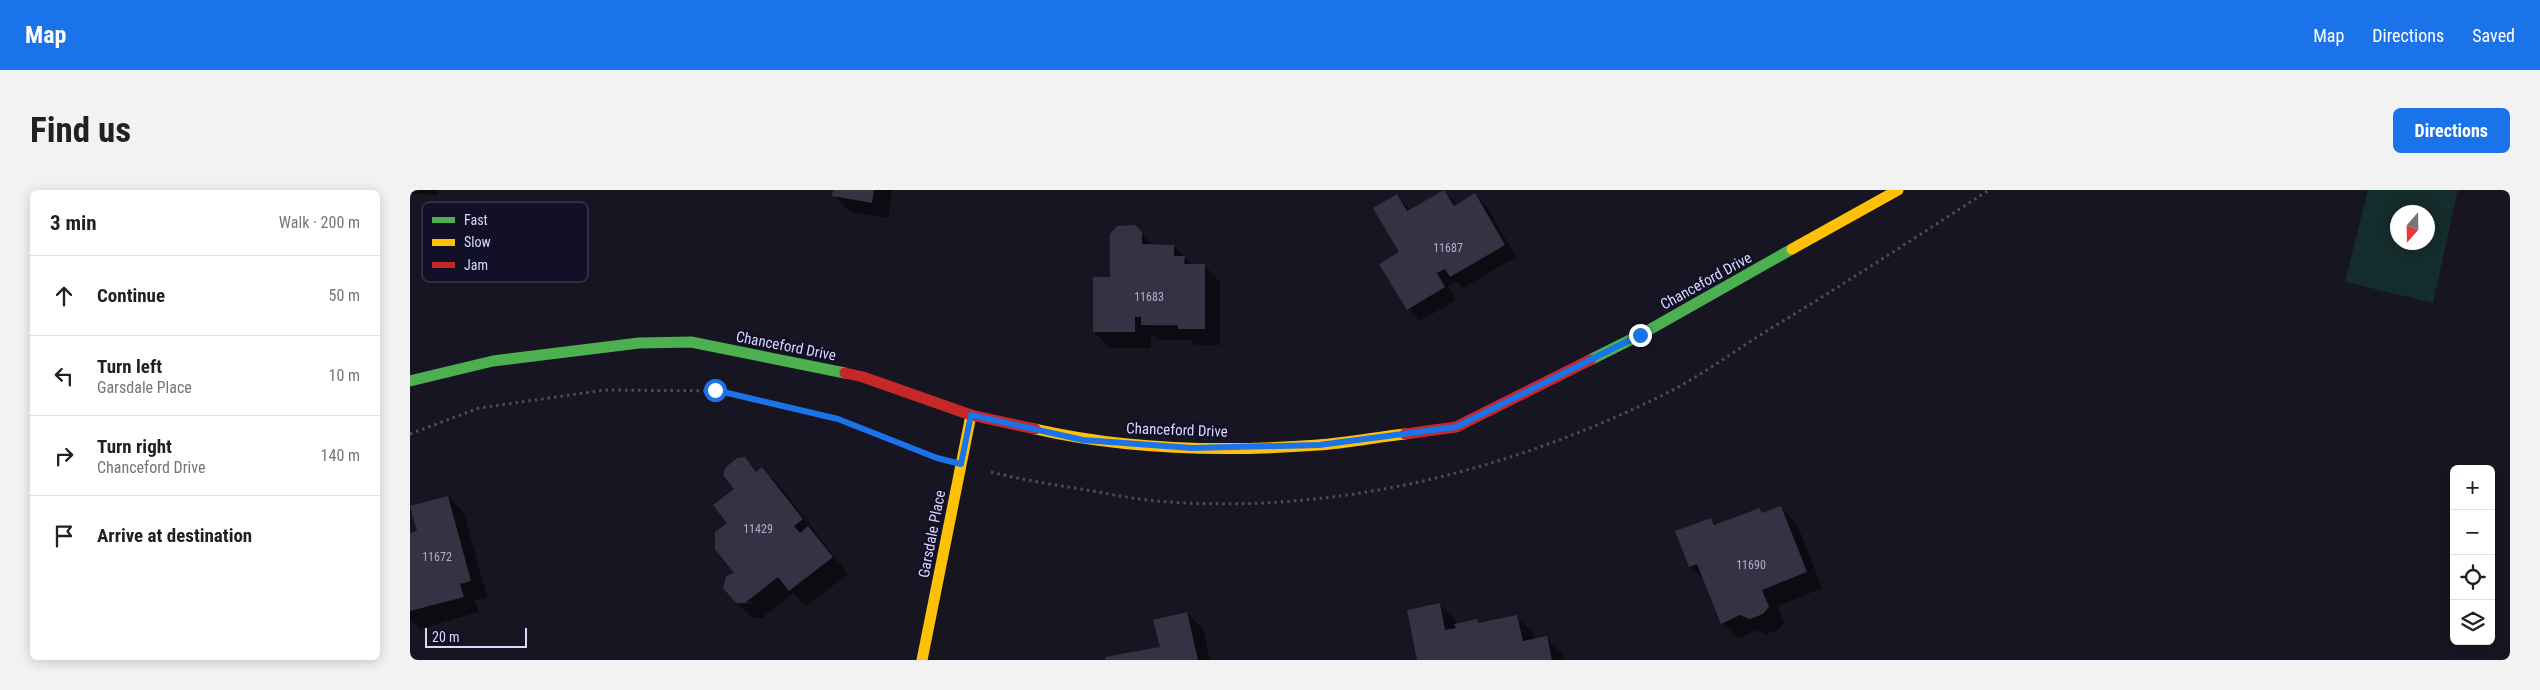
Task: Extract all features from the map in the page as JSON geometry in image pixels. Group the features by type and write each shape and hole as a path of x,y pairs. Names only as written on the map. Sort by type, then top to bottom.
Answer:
{"street":[{"name":"Chanceford Drive","path":"410,381 493,361 639,343 691,342 863,377 971,415 1083,440 1192,448 1319,445 1456,427 1640,335 1898,190"},
{"name":"Garsdale Place","path":"922,660 971,415"}],"path":[{"path":"410,434 479,408 605,390 715,390 838,419 937,458 1030,481 1156,501 1254,504 1371,492 1411,485 1468,471 1572,435 1670,391 1847,282 1989,190"}],"green space":[{"path":"2368,190 2458,190 2433,303 2345,282"}],"building":[{"path":"833,190 874,190 872,203 832,196"},
{"path":"1444,190 1454,206 1475,193 1505,245 1450,277 1445,269 1437,273 1445,287 1407,310 1379,264 1399,252 1373,208 1397,194 1407,211"},
{"path":"1135,225 1142,232 1142,244 1174,245 1174,256 1185,256 1184,264 1205,264 1205,329 1178,329 1178,325 1141,325 1141,317 1135,317 1135,332 1093,332 1093,277 1110,277 1110,234 1117,226"},
{"path":"745,457 756,472 762,467 803,519 794,526 800,533 808,526 833,557 789,591 778,577 745,603 736,603 723,588 726,576 734,573 715,549 715,532 727,523 713,505 734,489 723,475 725,468 737,458"},
{"path":"448,496 471,581 460,584 464,597 410,611 410,533 417,531 410,506"},
{"path":"1781,506 1807,572 1762,590 1769,607 1763,614 1750,619 1740,615 1721,624 1697,564 1689,567 1675,531 1711,518 1714,525 1760,508 1762,513"},
{"path":"1440,603 1445,630 1456,628 1454,624 1477,619 1478,623 1517,615 1523,641 1547,636 1552,660 1417,660 1407,610"},
{"path":"1187,612 1198,660 1106,660 1105,657 1160,647 1153,620"}],"traffic: fast":[{"path":"1590,360 1640,335 1792,249"},
{"path":"410,381 493,361 639,343 691,342 845,373"}],"traffic: slow":[{"path":"1792,249 1898,190"},
{"path":"922,660 971,415"},
{"path":"1035,429 1070,436 1140,445 1211,449 1318,445 1405,434"}],"traffic: jam":[{"path":"1405,434 1456,427 1590,360"},
{"path":"845,373 863,377 971,415 1035,429"}],"route":[{"path":"715,390 838,419 937,458 961,464 971,415 1083,440 1192,448 1319,445 1456,427 1640,335"}]}
